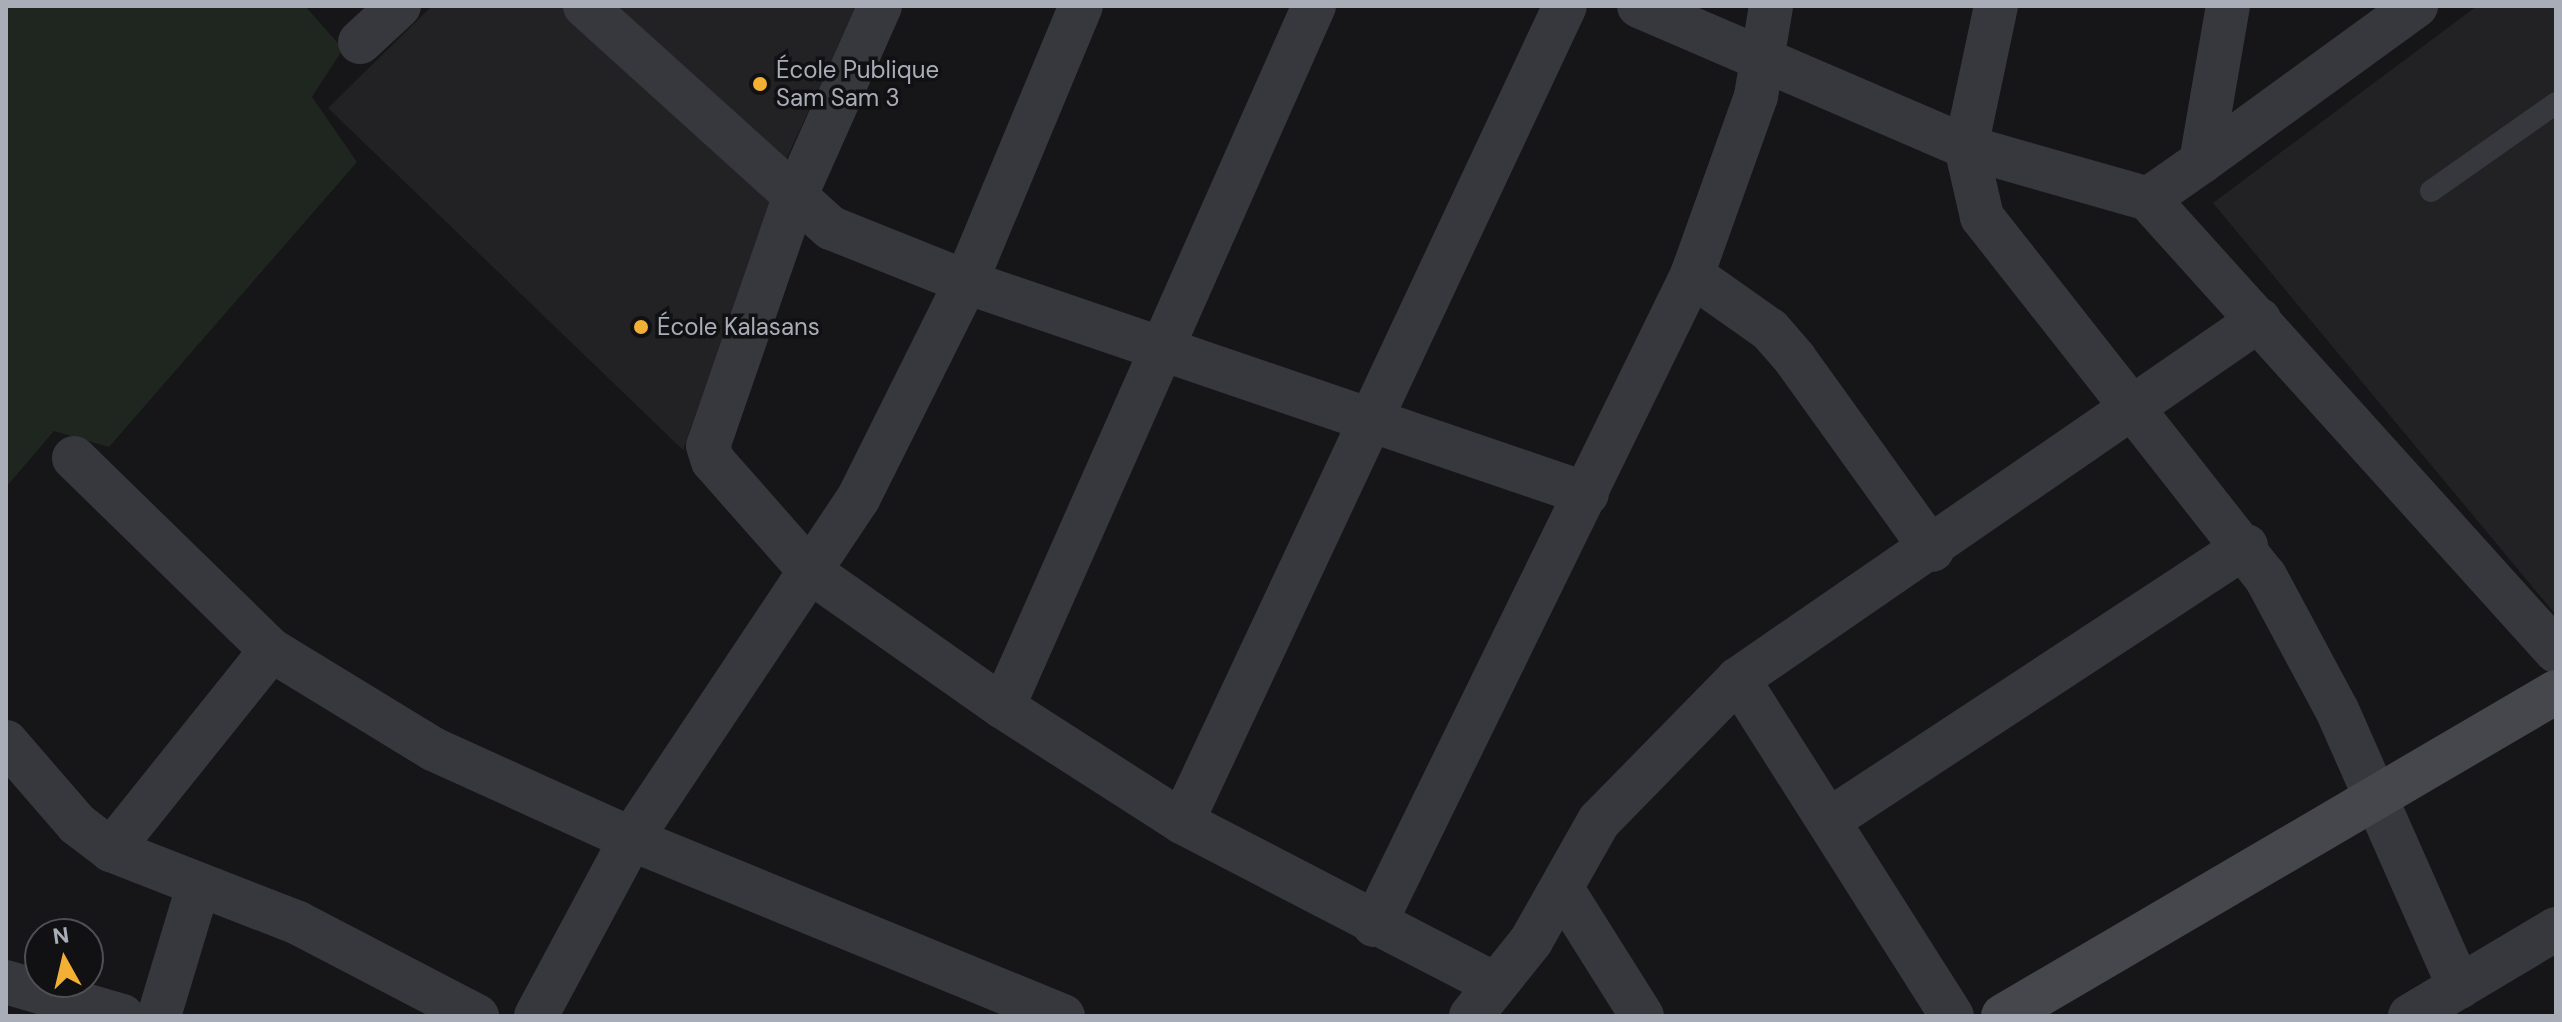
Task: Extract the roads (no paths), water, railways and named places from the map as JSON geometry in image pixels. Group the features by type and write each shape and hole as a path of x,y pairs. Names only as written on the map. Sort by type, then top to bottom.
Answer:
{"street":[{"path":"360,42 399,6"},
{"path":"585,6 793,201 831,228 966,282 1587,494"},
{"path":"880,6 793,201 708,446 811,572 1003,707 1182,822 1374,925 1483,1000 1562,889 1577,855 1627,786 1738,679 1932,550 2259,320"},
{"path":"536,1016 631,839 858,499 966,282 1081,6"},
{"path":"1003,707 1314,6"},
{"path":"1182,822 1376,420 1565,6"},
{"path":"1639,6 1966,147 2148,199 2556,651"},
{"path":"1374,925 1692,275 1740,149 1771,6"},
{"path":"1996,6 1966,147 1982,217 2131,410 2246,546 2330,697 2459,987"},
{"path":"2201,162 2228,6"},
{"path":"2148,199 2416,6"},
{"path":"1692,275 1770,330 1795,359 1932,550"},
{"path":"74,458 271,650 433,749 631,839 1063,1016"},
{"path":"1829,820 2246,546"},
{"path":"111,850 271,650"},
{"path":"1738,679 1952,1016"},
{"path":"2003,1016 2375,795 2556,692"},
{"path":"6,742 77,824 111,850 198,887 298,923 477,1016"},
{"path":"159,1016 198,887"},
{"path":"1562,889 1642,1016"},
{"path":"2410,1016 2556,929"},
{"path":"6,982 122,1016"}],"lane":[{"path":"2431,191 2556,103"}],"place":[{"name":"École Publique Sam Sam 3","path":"760,84"},
{"name":"École Kalasans","path":"641,327"}]}
